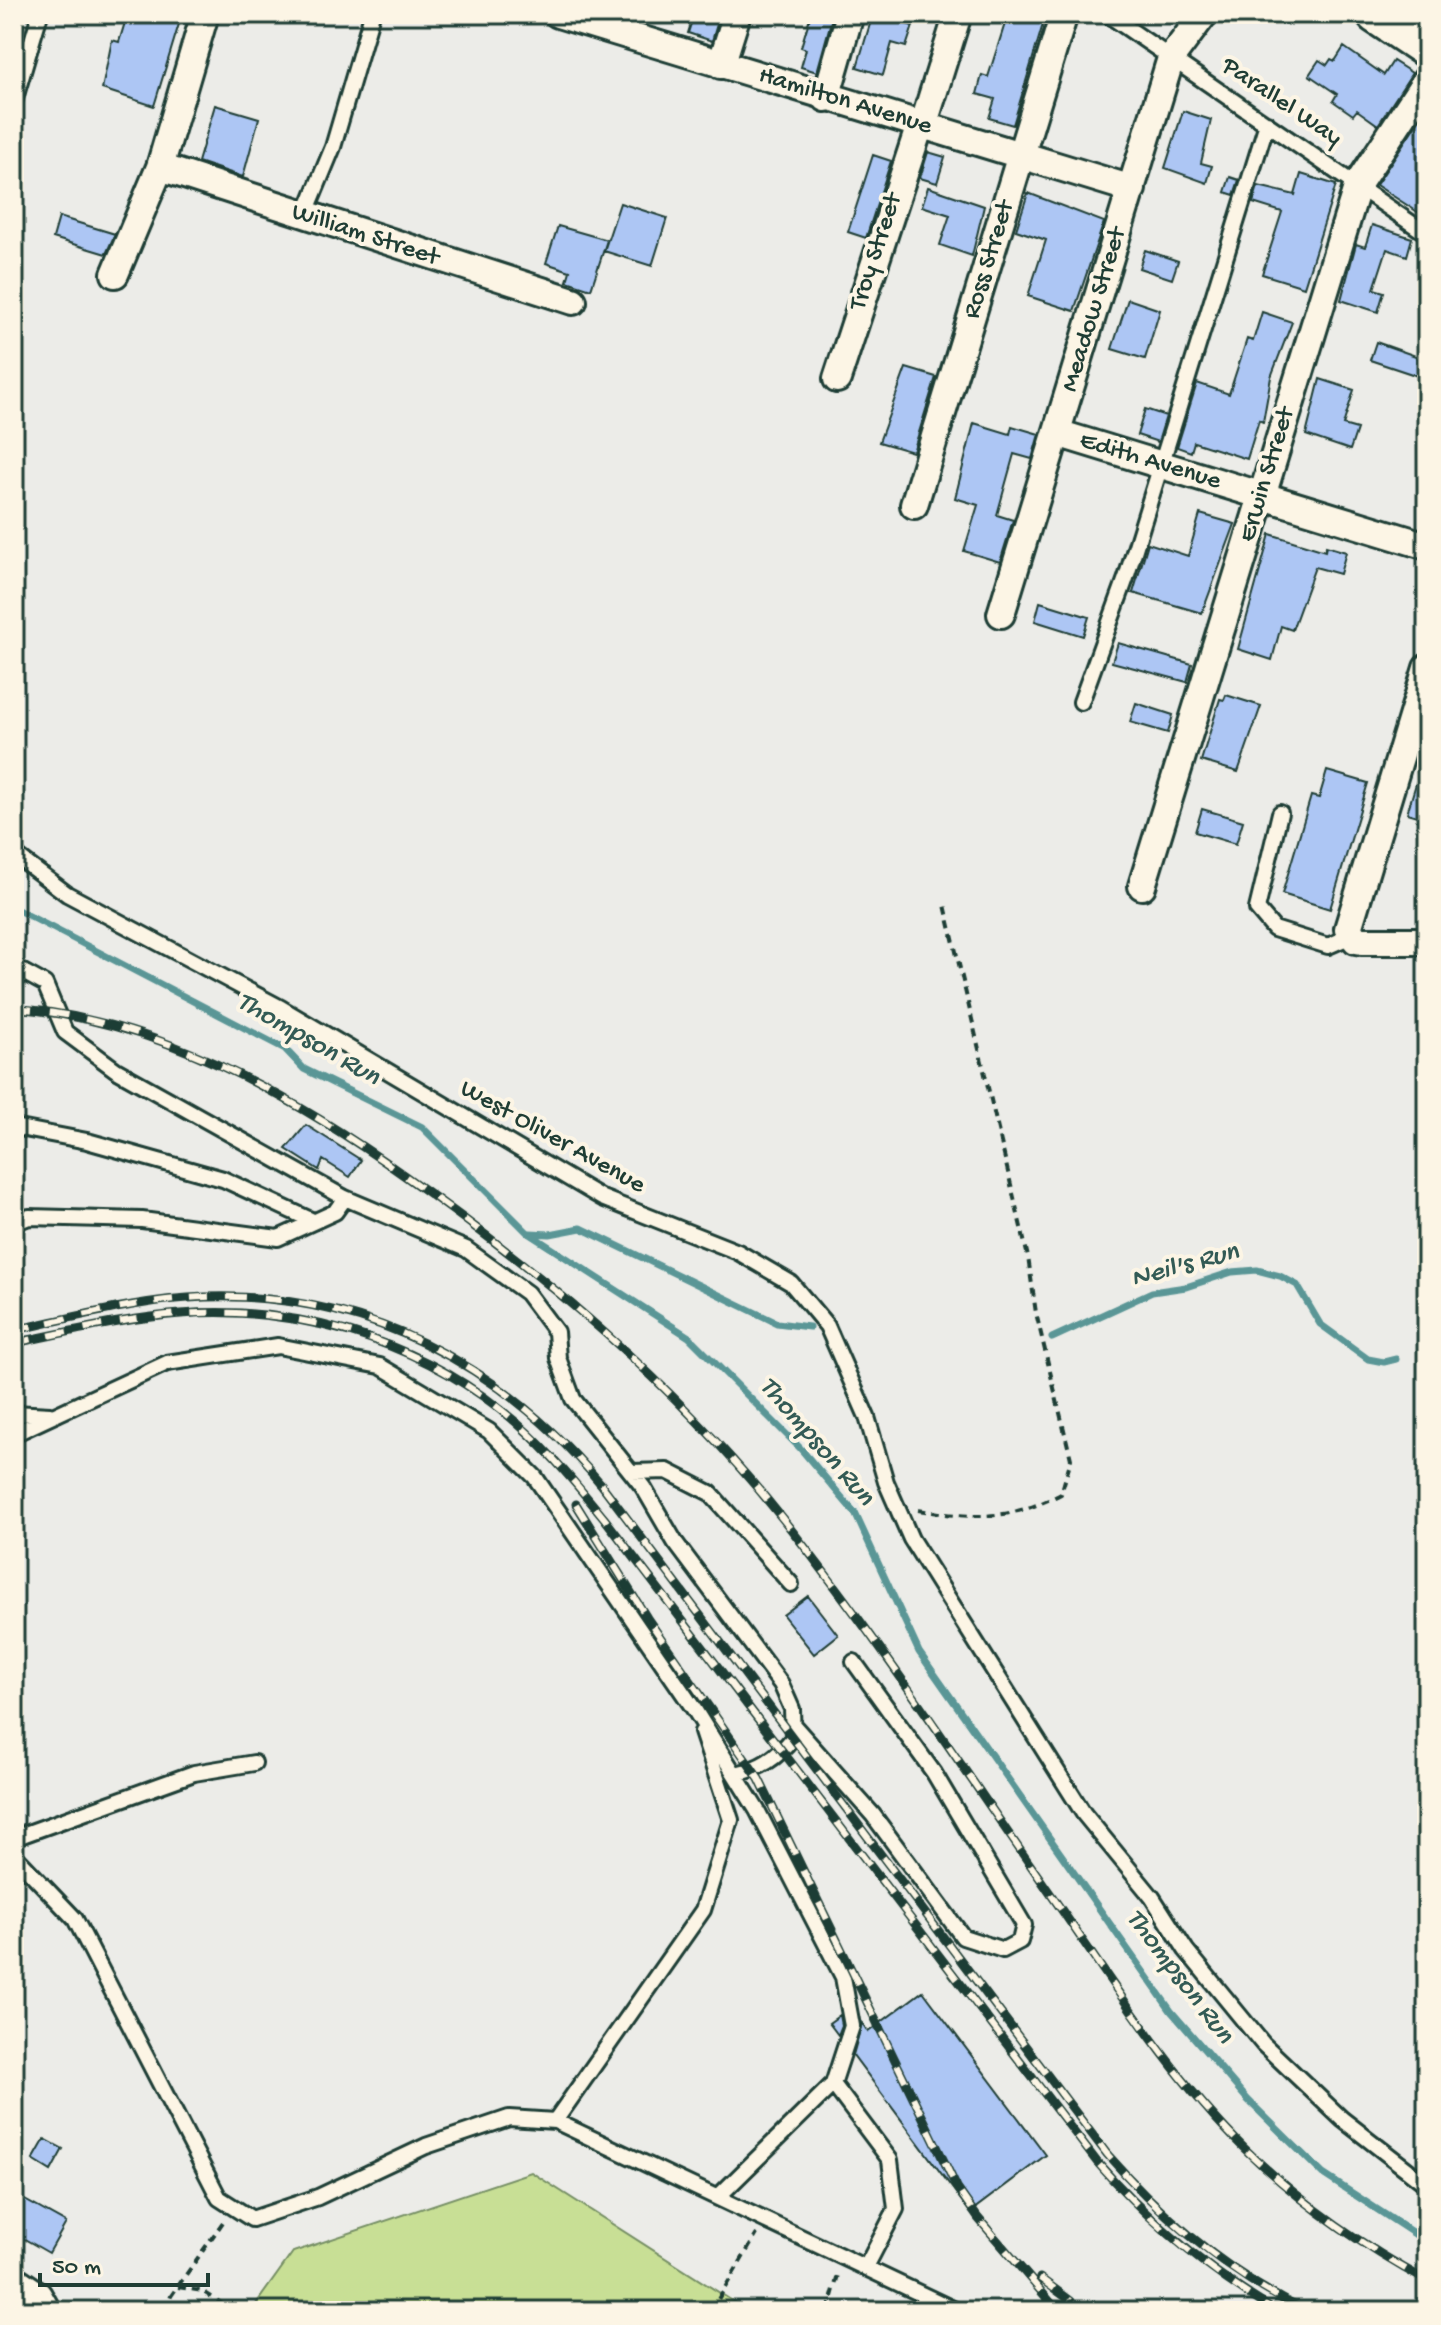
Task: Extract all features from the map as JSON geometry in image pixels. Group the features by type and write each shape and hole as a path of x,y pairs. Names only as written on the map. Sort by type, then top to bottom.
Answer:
{"street":[{"path":"115,274 149,185 160,167 205,14"},
{"name":"Hamilton Avenue","path":"558,14 1132,189"},
{"path":"721,65 737,14"},
{"path":"826,98 850,14"},
{"name":"Troy Street","path":"837,379 958,14"},
{"name":"Ross Street","path":"914,505 1064,14"},
{"name":"Meadow Street","path":"1001,614 1171,58 1204,14"},
{"path":"1376,14 1427,48"},
{"name":"Erwin Street","path":"1142,886 1358,184 1427,79"},
{"name":"William Street","path":"160,167 573,301"},
{"name":"Edith Avenue","path":"1057,433 1427,546"},
{"path":"1427,668 1416,747 1349,922 1351,936 1362,941 1427,941"},
{"path":"14,2279 38,2295 47,2311"}],"lane":[{"path":"14,102 40,14"},
{"path":"305,215 333,147 372,14"},
{"name":"Parallel Way","path":"1107,14 1427,234"},
{"path":"1081,702 1117,605 1267,123"},
{"path":"1280,813 1257,909 1274,929 1328,946 1351,936"},
{"name":"West Oliver Avenue","path":"14,854 67,894 281,1008 602,1198 738,1252 778,1274 810,1301 827,1326 867,1417 896,1507 934,1575 1084,1814 1152,1897 1226,2002 1299,2081 1384,2154 1427,2185"},
{"path":"14,967 45,984 65,1032 116,1070 345,1198 466,1249 527,1293 556,1332 558,1358 573,1399 631,1472 675,1542 781,1684 792,1709 793,1738 782,1752 753,1771 735,1774"},
{"path":"14,1127 87,1141 223,1179 313,1221"},
{"path":"14,1223 29,1217 142,1220 278,1238 335,1212 345,1198"},
{"path":"14,1434 167,1363 278,1346 380,1366 489,1431 535,1477 735,1774 843,1977 852,2026 833,2084 719,2196"},
{"path":"14,1413 55,1415"},
{"path":"631,1472 667,1471 710,1493 791,1584"},
{"path":"793,1725 873,1815 963,1937 1003,1950 1020,1941 1024,1925 942,1786 854,1662"},
{"path":"555,2121 703,1910 731,1820 694,1709"},
{"path":"14,1838 194,1773 254,1763"},
{"path":"14,1855 75,1919 219,2198 252,2219 318,2197 426,2146 509,2118 555,2121 957,2311"},
{"path":"833,2084 890,2160 896,2209 866,2267"}],"path":[{"path":"896,1507 970,1518 1025,1512 1061,1494 1071,1459 1036,1313 1028,1257 945,905"},
{"path":"166,2311 178,2287 234,2207"},
{"path":"711,2311 766,2219"},
{"path":"828,2311 845,2257"},
{"path":"178,2287 202,2291 234,2311"}],"green space":[{"path":"531,2172 748,2311 251,2311 293,2252"}],"building":[{"path":"134,14 182,14 154,106 102,89 112,40 119,42 126,19 132,20"},
{"path":"694,14 720,14 712,41 688,33"},
{"path":"811,14 833,14 817,72 801,67 806,49 801,47"},
{"path":"873,14 913,26 906,47 892,43 883,75 857,67"},
{"path":"1008,14 1046,14 1013,125 989,118 995,99 977,94 982,75 988,77"},
{"path":"1344,47 1384,75 1393,61 1412,73 1378,125 1357,110 1353,115 1333,101 1337,94 1309,75 1319,60 1327,65 1331,59 1335,61"},
{"path":"215,105 259,118 243,177 198,162"},
{"path":"1427,108 1427,218 1376,185"},
{"path":"1183,111 1211,120 1201,163 1212,166 1207,183 1165,168"},
{"path":"928,152 945,157 937,183 920,178"},
{"path":"873,155 891,161 866,238 848,232"},
{"path":"1301,174 1336,185 1304,287 1262,274 1282,212 1253,203 1258,186 1295,195"},
{"path":"1230,177 1239,180 1234,195 1225,192"},
{"path":"928,187 984,206 972,256 940,245 950,215 922,206"},
{"path":"1028,193 1104,222 1074,311 1028,296 1046,240 1016,230"},
{"path":"620,203 667,218 652,266 604,251"},
{"path":"59,217 115,234 106,254 53,238"},
{"path":"1372,225 1412,238 1407,256 1387,249 1374,289 1384,292 1378,312 1341,300 1356,244 1365,247"},
{"path":"558,226 607,240 591,289 567,281 570,271 546,263"},
{"path":"1145,250 1178,261 1172,279 1139,268"},
{"path":"1128,299 1160,310 1145,359 1112,349"},
{"path":"1262,312 1292,322 1271,377 1263,422 1259,420 1247,459 1194,442 1191,452 1177,447 1197,383 1229,394 1247,339 1253,341"},
{"path":"1376,342 1427,360 1427,379 1370,360"},
{"path":"906,368 936,377 913,452 879,442"},
{"path":"1320,379 1354,390 1343,425 1357,429 1350,450 1306,435"},
{"path":"1145,409 1166,416 1158,442 1137,435"},
{"path":"974,423 1010,434 1012,426 1039,434 1032,459 1014,454 997,515 1013,520 1000,562 964,551 978,505 955,498"},
{"path":"1200,514 1235,524 1202,613 1133,593 1148,543 1188,556"},
{"path":"1270,534 1325,551 1326,546 1346,552 1340,574 1315,567 1292,630 1281,626 1272,660 1238,649"},
{"path":"1040,602 1089,617 1083,636 1035,621"},
{"path":"1118,643 1192,664 1187,682 1112,662"},
{"path":"1226,695 1261,706 1238,772 1201,761 1220,699 1224,700"},
{"path":"1136,703 1173,715 1168,733 1130,722"},
{"path":"1423,761 1427,762 1427,819 1407,813"},
{"path":"1327,771 1368,783 1330,909 1282,894 1311,796 1319,798"},
{"path":"1202,809 1243,821 1236,844 1195,832"},
{"path":"306,1125 361,1160 350,1177 323,1160 319,1170 286,1149"},
{"path":"808,1596 838,1635 814,1654 783,1615"},
{"path":"923,1991 1046,2155 970,2212 853,2055 862,2023 868,2032"},
{"path":"840,2015 842,2025 838,2035 829,2023"},
{"path":"45,2139 63,2149 51,2171 33,2160"},
{"path":"14,2194 66,2223 49,2253 14,2233"}],"waterway":[{"name":"Thompson Run","path":"14,908 285,1049 304,1069 422,1127 528,1233 689,1337 800,1448 855,1513 919,1652 1171,2011 1248,2100 1323,2174 1427,2242"},
{"name":"Neil's Run","path":"530,1233 550,1234 581,1228 777,1323 809,1327"},
{"name":"Neil's Run","path":"1052,1338 1152,1292 1186,1287 1232,1272 1257,1270 1280,1276 1297,1285 1320,1324 1368,1359 1384,1362 1396,1359"}],"railway":[{"path":"14,1008 67,1015 120,1028 171,1045 269,1090 361,1146 457,1213 606,1334 698,1422 741,1469 819,1565 1125,2002 1219,2122 1309,2205 1378,2253 1427,2281"},
{"path":"14,1330 157,1301 205,1297 263,1298 320,1307 374,1322 425,1344 474,1371 520,1404 562,1442 601,1484 1107,2154 1151,2201 1198,2243 1249,2280 1305,2311"},
{"path":"14,1343 160,1316 223,1313 266,1315 349,1332 389,1346 428,1363 500,1409 542,1447 604,1518 1097,2162 1180,2244 1275,2311"},
{"path":"576,1504 647,1618 759,1779 957,2188 978,2218 1058,2311"},
{"path":"1040,2278 1071,2301"}]}
